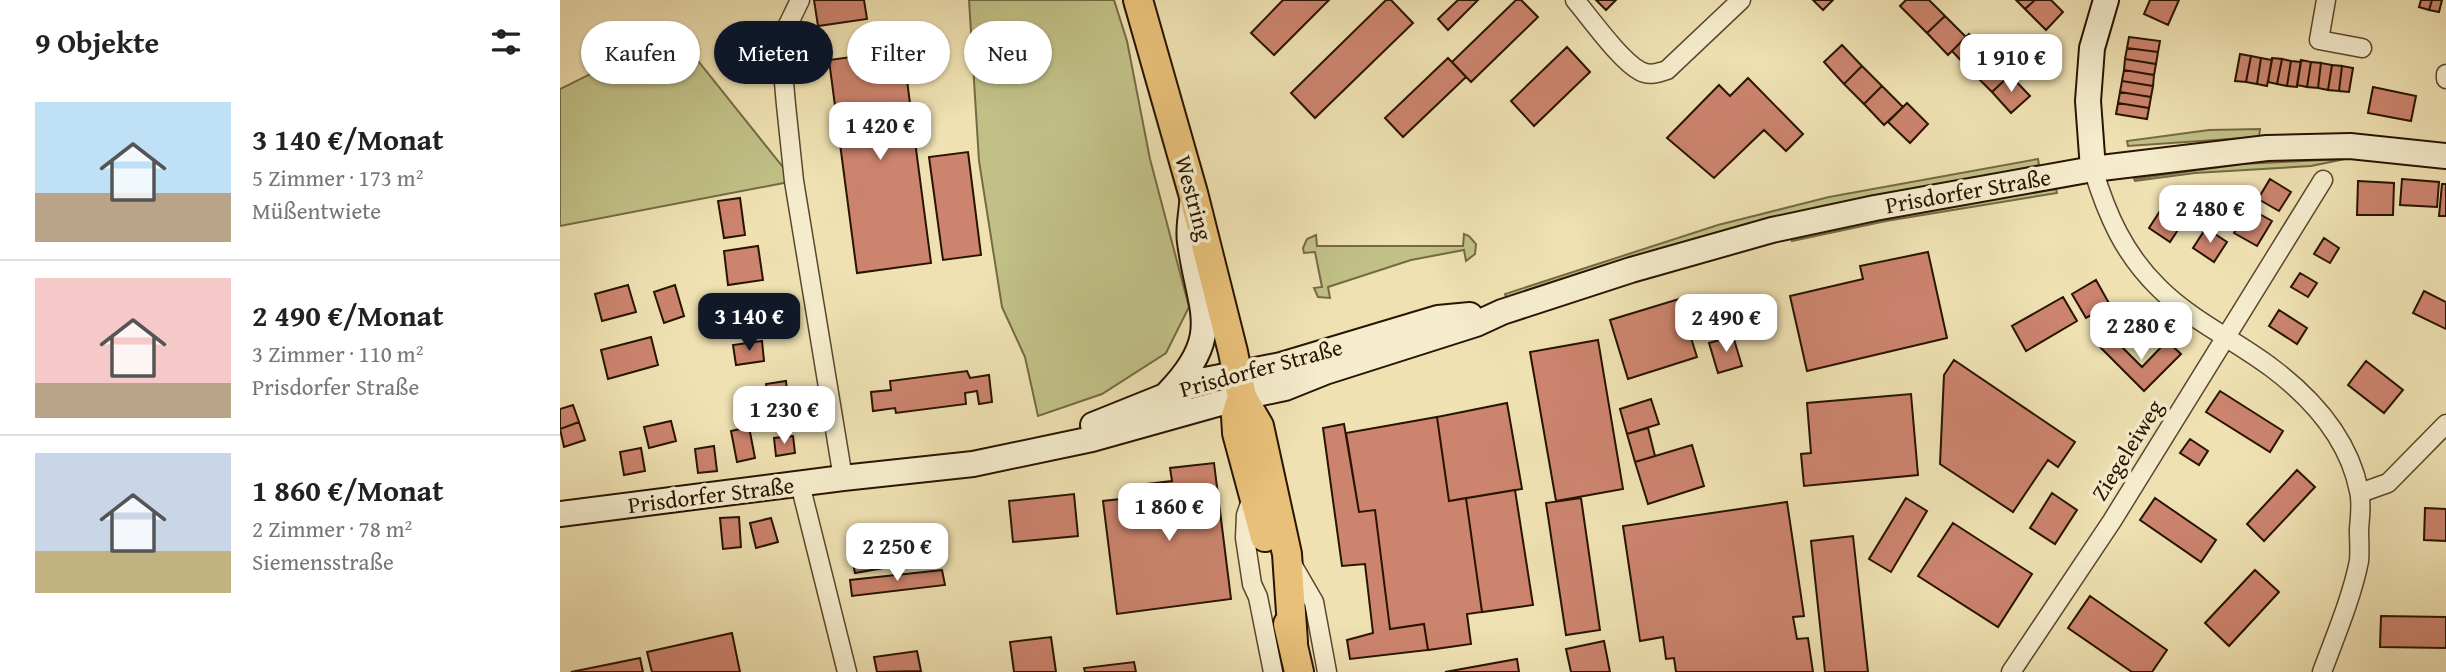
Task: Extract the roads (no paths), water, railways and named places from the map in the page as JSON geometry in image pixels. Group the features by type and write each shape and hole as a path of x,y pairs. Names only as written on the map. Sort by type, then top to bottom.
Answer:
{"main road":[{"name":"Westring","path":"1138,0 1193,193 1240,385 1259,426 1287,554 1293,642"},
{"path":"2093,169 2088,101 2092,48 2106,0"},
{"name":"Prisdorfer Straße","path":"560,514 973,464 1092,439 1240,385 1281,365 1438,318 1502,312 1631,270 1772,230 1875,208 2093,169 2267,148 2350,146 2446,156"},
{"path":"1167,394 1189,368 1200,347 1205,324 1203,301 1189,240 1193,193"},
{"name":"Prisdorfer Straße","path":"1028,453 1205,380 1240,385"},
{"name":"Westring","path":"1240,385 1236,415 1237,433 1293,642 1298,672"}],"street":[{"path":"800,0 785,31 782,60 794,181 843,478"},
{"path":"1574,0 1627,60 1641,72 1654,74 1667,70 1741,0"},
{"path":"2326,0 2319,40 2362,48"},
{"path":"2093,169 2105,207 2119,238 2137,264 2160,290 2199,321 2273,368 2319,408 2336,433 2350,463 2360,493 2359,560 2322,672"},
{"name":"Ziegeleiweg","path":"2011,672 2112,520 2323,180"},
{"path":"2360,493 2388,483 2446,424"},
{"path":"800,484 847,672"},
{"path":"1254,495 1246,515 1245,538 1252,584 1258,597 1273,672"},
{"path":"1287,554 1314,602 1327,672"}]}
